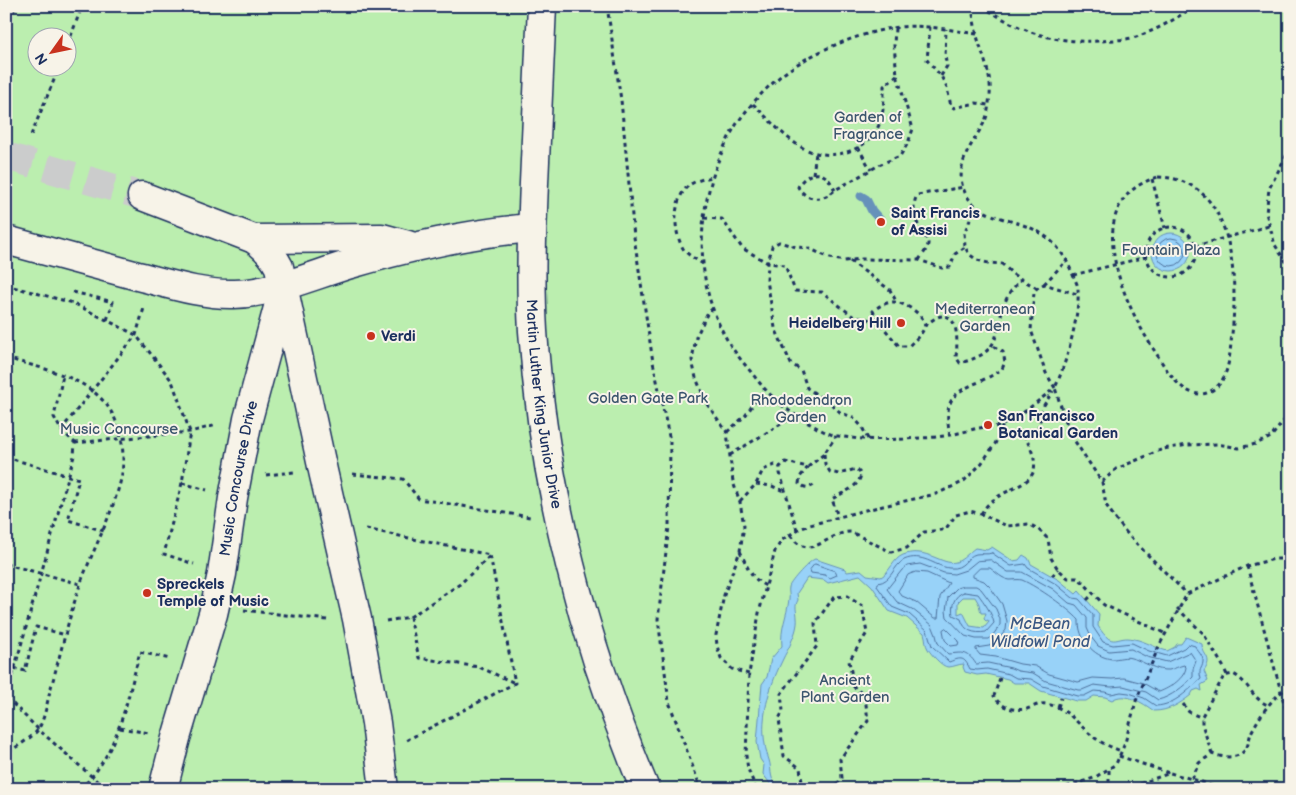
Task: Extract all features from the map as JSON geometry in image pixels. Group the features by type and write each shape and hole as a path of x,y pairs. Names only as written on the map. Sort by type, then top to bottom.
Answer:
{"street":[{"name":"Martin Luther King Junior Drive","path":"542,6 532,228 532,322 543,432 561,522 592,641 624,736 645,789"},
{"path":"142,196 254,239 265,247 279,267 323,471 347,570 376,723 384,789"},
{"path":"6,240 153,280 208,292 233,294 260,291 284,285 350,264 414,247 487,232 532,228"},
{"path":"254,239 382,238 414,247"},
{"name":"Music Concourse Drive","path":"164,789 213,614 222,574 248,419 284,285"}],"path":[{"path":"6,26 16,6"},
{"path":"74,28 82,6"},
{"path":"607,6 621,100 634,237 653,362 670,441 669,526 658,619 669,702 701,789"},
{"path":"972,6 990,93 985,120 974,137 961,169 964,187 973,203 991,215 1024,225 1050,240 1068,259 1078,288 1073,328 1064,369 1044,405 1038,428 1025,437 1036,460 1036,468 1033,474 1023,483 986,505 981,514"},
{"path":"982,6 1006,22 1029,32 1054,39 1080,42 1134,38 1160,27 1194,6"},
{"path":"977,34 930,27 895,28 853,39 798,63 775,81 752,104 737,124 722,153 713,177 704,208 702,238 708,291 722,332 741,361 764,389 794,416 836,436 868,439 911,438 950,435 1003,425 1055,388"},
{"path":"930,27 927,60 941,76 947,88 951,106 954,108 976,103 988,105"},
{"path":"835,190 828,178 818,174 813,174 801,180 798,188 802,194 810,198 822,198 900,156 908,143 913,129 897,75 895,28"},
{"path":"941,76 947,66 945,57 946,29"},
{"path":"752,104 790,139 804,148 816,153 831,155 846,153 873,136 879,126 884,104 884,86 897,75"},
{"path":"31,135 55,78"},
{"path":"858,147 871,170"},
{"path":"1290,148 1269,190 1266,214 1275,245 1290,268"},
{"path":"813,174 816,153"},
{"path":"704,264 684,250 678,236 676,209 680,196 688,186 713,177"},
{"path":"1169,177 1180,180 1197,190 1212,205 1227,236 1234,287 1229,356 1227,370 1221,382 1208,392 1199,394 1184,388 1167,369 1137,322 1126,299 1116,265 1112,245 1113,224 1118,210 1126,198 1138,186 1152,179 1169,177"},
{"path":"1152,179 1165,228"},
{"path":"919,260 928,246 928,241 917,224 914,200 917,195 964,187"},
{"path":"973,203 969,223 964,232 965,247 969,254 977,260 1002,264 1021,279 1037,288"},
{"path":"704,218 722,220 742,248 768,263 785,265 795,291 822,292 854,317 878,321"},
{"path":"1194,246 1269,226"},
{"path":"1175,227 1188,233 1194,246 1194,260 1191,266 1180,275 1166,276 1159,274 1146,258 1147,244 1151,237 1156,232 1165,228 1175,227"},
{"path":"868,439 853,417 841,413 807,388 801,370 791,364 776,328 767,280 772,246 779,242 796,248 808,248 830,258 844,261 862,259 919,260 942,268 950,267 955,254 965,247"},
{"path":"1073,275 1146,258"},
{"path":"1068,259 1034,292 1031,330 1046,373 1055,388 1074,440 1102,482 1106,505 1117,521 1186,594"},
{"path":"850,260 890,290 896,302"},
{"path":"925,326 922,318 908,305 888,302 873,311 878,321 899,346 909,346 925,326 936,318 943,316 948,318 955,325 957,338 956,357 960,363 980,356 992,345 1009,294 1021,279"},
{"path":"1044,284 1078,294"},
{"path":"6,285 73,303 136,336 172,381 190,432 182,483 164,554 222,574"},
{"path":"73,292 113,302 107,320"},
{"path":"61,430 136,336 144,307"},
{"path":"713,308 707,314 696,337 692,360 696,378 707,404 727,432 733,482 740,502 744,526 740,551 724,595 716,635 717,646 722,658 732,669 749,674"},
{"path":"950,435 947,419 949,402 958,393 1002,369 1005,362 1004,352 992,345"},
{"path":"6,358 64,375 92,390 111,412 118,425 123,459 121,479 104,531 81,584 39,730 13,750 6,753"},
{"path":"64,375 54,417 61,430 74,443 74,456 7,698 39,730 106,789"},
{"path":"727,432 745,416 764,389"},
{"path":"1102,482 1116,469 1163,449 1188,445 1217,444 1238,448 1256,444 1271,437 1290,413"},
{"path":"730,455 794,416"},
{"path":"756,789 748,769 746,756 749,674 759,613 775,551 782,540 797,530 838,517 936,494 963,482 981,464 996,444 1003,425"},
{"path":"74,443 190,432"},
{"path":"815,484 805,488 800,484 800,477 808,467 824,454 836,436"},
{"path":"824,454 825,464 830,472 840,474 856,469 861,474 860,480 853,488 832,500 838,517"},
{"path":"6,457 79,479 68,520 104,531"},
{"path":"740,502 756,484 763,470 776,465 780,466 785,462 808,467"},
{"path":"780,466 780,473 797,530"},
{"path":"1290,466 1290,477"},
{"path":"182,483 235,488 323,471 403,479 419,499 561,522"},
{"path":"756,484 772,486 786,492"},
{"path":"790,535 807,548 820,545 846,532 851,532 891,552 907,548 924,532 942,530 956,515 970,511 1007,526 1028,524 1038,529 1048,539 1052,558 1058,569 1068,578 1077,578 1083,582 1104,605 1166,634"},
{"path":"360,528 490,555"},
{"path":"740,551 750,573 758,582 766,586"},
{"path":"490,555 514,683"},
{"path":"383,621 410,617 460,584 490,555"},
{"path":"1059,789 1094,778 1116,764 1125,743 1135,703 1159,646 1186,594 1247,566 1274,559 1290,559"},
{"path":"6,564 81,584"},
{"path":"1247,566 1290,725"},
{"path":"1052,576 1058,569"},
{"path":"1087,600 1093,594"},
{"path":"804,789 800,768 784,756 779,718 783,711 781,694 816,646 815,623 834,597 847,596 862,606 867,633 849,661 854,687 865,696 868,721 840,759 842,778 834,789"},
{"path":"1178,608 1203,633 1227,676"},
{"path":"213,614 232,609 330,620"},
{"path":"410,617 419,658 479,666 514,683"},
{"path":"6,666 25,671 36,626 66,634"},
{"path":"80,789 93,777 120,728 140,652 198,664"},
{"path":"1212,754 1202,724 1202,716 1224,676 1233,674 1239,677 1261,702 1268,705"},
{"path":"1000,678 994,696 999,703 1010,709 1027,709 1044,704 1058,707 1081,724 1090,735 1121,751"},
{"path":"376,723 400,744 514,683"},
{"path":"1212,754 1224,758 1236,756 1245,750 1251,732 1268,705 1290,686"},
{"path":"1058,707 1062,698"},
{"path":"1183,704 1189,712 1202,718"},
{"path":"1192,779 1199,764 1212,754"},
{"path":"1119,756 1220,789"},
{"path":"1109,770 1109,787"},
{"path":"1101,789 1109,787 1123,789 1170,774"}],"green space":[{"name":"Golden Gate Park","path":"6,6 1290,6 1290,789 6,789"}],"water":[{"path":"1171,233 1184,239 1190,252 1184,265 1171,271 1158,265 1152,252 1158,239"},
{"name":"McBean Wildfowl Pond","path":"992,547 1013,561 1019,560 1023,555 1028,558 1031,564 1059,580 1076,594 1079,591 1099,614 1098,626 1103,634 1112,640 1134,639 1167,651 1177,644 1181,644 1186,637 1202,644 1208,659 1204,671 1208,681 1201,685 1202,691 1198,689 1193,691 1191,695 1174,706 1154,711 1128,697 1112,700 1094,696 1086,701 1076,701 1041,691 1029,683 1014,683 1008,679 986,674 977,675 965,672 964,664 948,667 940,663 927,647 924,633 907,618 889,611 872,586 860,575 828,583 824,580 807,578 797,593 796,629 772,685 765,710 765,748 770,763 772,779 776,785 781,785 781,789 774,789 763,774 764,765 760,759 757,742 762,684 767,677 771,659 782,646 789,587 800,572 815,559 845,569 847,572 861,570 867,575 881,577 903,555 919,553 945,561 956,562 975,548 987,550","holes":["963,597 975,597 981,613 986,613 984,619 989,622 984,628 970,626 963,612 958,614 958,602"]}],"waterway":[{"path":"861,196 866,199 879,221"}],"tunnel":[{"path":"6,156 142,196"}],"place":[{"name":"Saint Francis of Assisi","path":"881,222"},
{"name":"Heidelberg Hill","path":"901,323"},
{"name":"Verdi","path":"371,336"},
{"name":"San Francisco Botanical Garden","path":"988,425"},
{"name":"Spreckels Temple of Music","path":"147,593"}],"park label":[{"name":"Garden of Fragrance","path":"868,126"},
{"name":"Fountain Plaza","path":"1171,250"},
{"name":"Mediterranean Garden","path":"985,318"},
{"name":"Rhododendron Garden","path":"801,408"},
{"name":"Music Concourse","path":"119,429"},
{"name":"Ancient Plant Garden","path":"845,688"}]}
